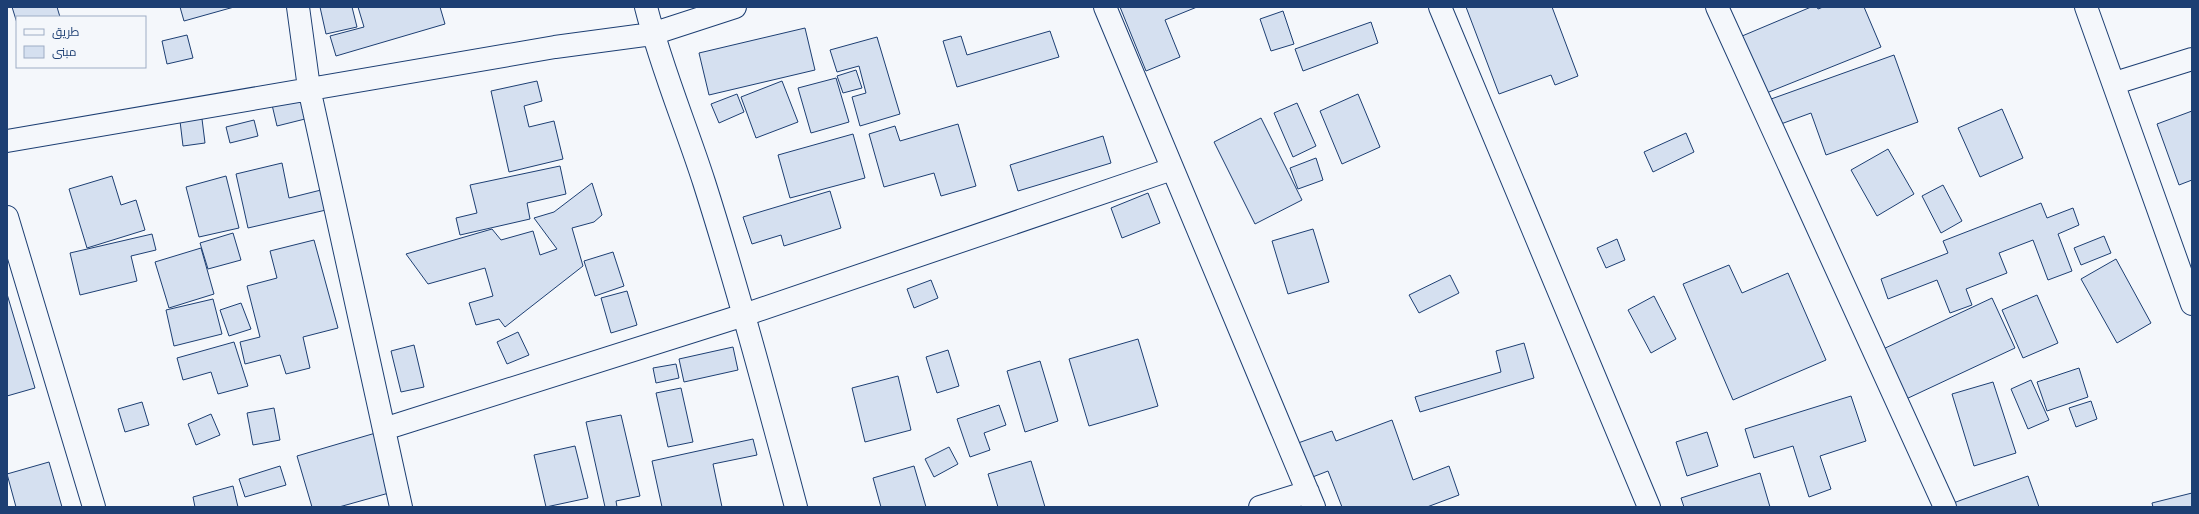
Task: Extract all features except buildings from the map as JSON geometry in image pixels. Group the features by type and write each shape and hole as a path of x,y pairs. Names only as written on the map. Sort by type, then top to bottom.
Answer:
{"street":[{"path":"298,7 309,88 401,507"},
{"path":"646,7 652,34 703,180 744,315 796,507"},
{"path":"7,141 309,88 556,47 652,34 735,7"},
{"path":"1105,7 1311,500 1260,507"},
{"path":"1440,7 1648,507"},
{"path":"1717,7 1944,507"},
{"path":"2086,7 2192,304"},
{"path":"2114,83 2192,59"},
{"path":"384,429 744,315 1172,169"},
{"path":"7,216 94,507"}]}
